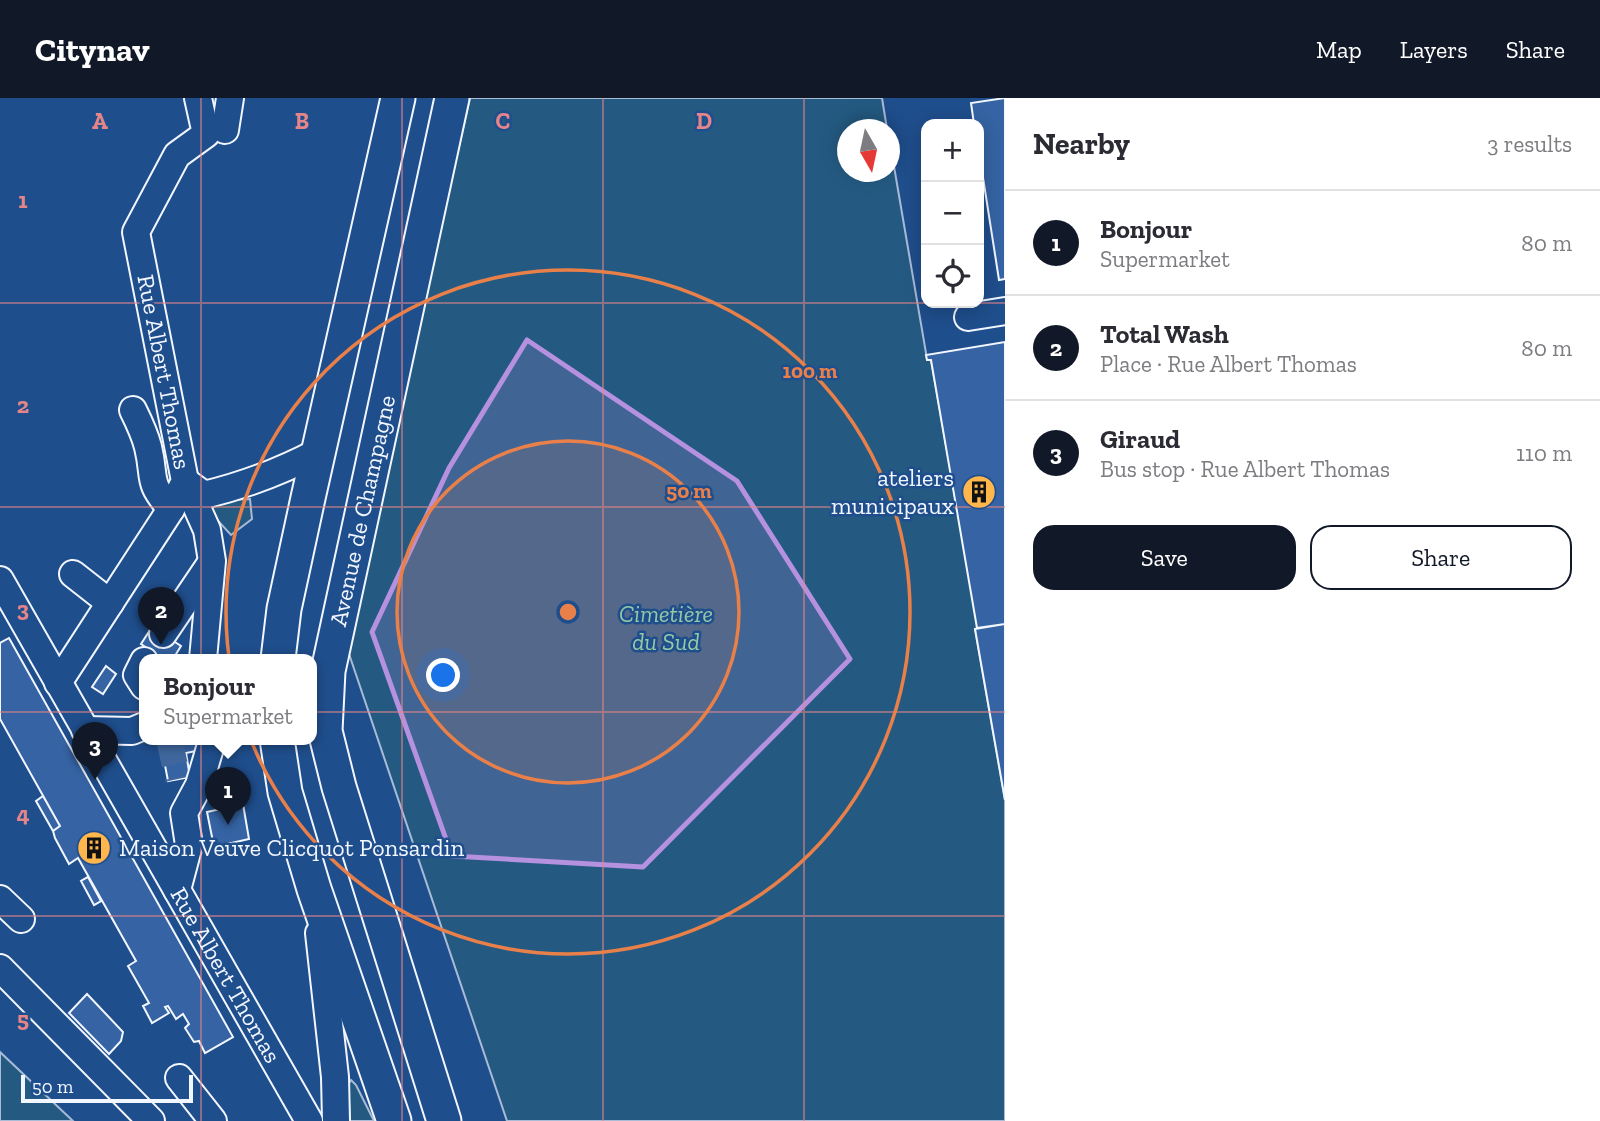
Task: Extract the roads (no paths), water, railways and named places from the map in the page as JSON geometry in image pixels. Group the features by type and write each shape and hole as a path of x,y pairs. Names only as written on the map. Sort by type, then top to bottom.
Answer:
{"main road":[{"path":"279,654 284,609 398,98"},
{"name":"Avenue de Champagne","path":"444,1121 339,787 325,731 328,671 452,98"},
{"path":"278,745 285,792 313,889 394,1121"}],"street":[{"path":"198,98 216,132"},
{"path":"216,132 230,98"},
{"name":"Rue Albert Thomas","path":"58,683 171,509 185,481 136,232 177,155 216,132"},
{"path":"968,317 1005,312"},
{"path":"133,410 148,447 151,477 156,492 171,509"},
{"path":"185,481 204,495 245,485 280,472 318,452"},
{"path":"185,481 207,530 212,561 203,654"},
{"path":"151,651 212,561"},
{"path":"73,574 110,603"},
{"name":"Rue Albert Thomas","path":"0,580 309,1121"},
{"path":"85,730 132,731 139,728"},
{"path":"184,813 199,785 210,748"},
{"path":"177,890 189,845 178,779"},
{"path":"313,889 331,1032 335,1121"},
{"path":"0,899 21,919"},
{"path":"0,968 151,1121"},
{"path":"179,1078 213,1121"}],"tunnel":[{"path":"170,745 178,779"}],"place":[{"name":"ateliers municipaux","path":"979,492"},
{"name":"Total Wash","path":"161,645"},
{"name":"Giraud","path":"95,780"},
{"name":"Bonjour","path":"228,825"},
{"name":"Maison Veuve Clicquot Ponsardin","path":"94,848"}],"park label":[{"name":"Cimetière du Sud","path":"666,628"}]}
